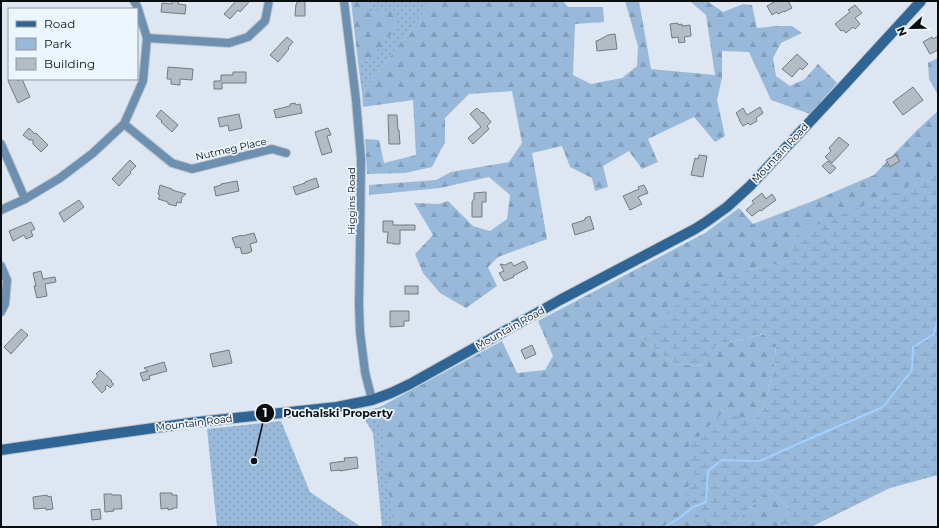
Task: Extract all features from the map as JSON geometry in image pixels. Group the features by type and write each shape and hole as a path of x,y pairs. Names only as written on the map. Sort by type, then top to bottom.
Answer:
{"main road":[{"name":"Mountain Road","path":"1,450 150,428 337,407 372,400 410,384 560,300 683,236 717,215 740,197 921,1"}],"street":[{"path":"147,38 229,44 248,37 265,21 269,1"},
{"name":"Higgins Road","path":"344,1 356,100 361,159 360,332 365,372 372,400"},
{"path":"1,210 25,199 60,178 93,153 124,124 143,81 147,38 138,9"},
{"name":"Nutmeg Place","path":"124,124 172,163 192,168 272,149 286,153"},
{"path":"1,144 25,199"},
{"path":"1,266 6,280 5,304 1,312"}],"green space":[{"path":"351,1 368,1 369,11 395,10 396,28 370,60 358,62"},
{"path":"368,1 438,1 430,5 362,93 358,62 370,60"},
{"path":"438,1 563,1 568,7 603,7 604,22 575,24 573,75 591,84 622,78 637,66 638,46 625,1 639,1 651,69 715,75 706,15 691,1 707,1 723,12 743,4 752,5 757,28 792,26 802,33 781,43 773,58 776,76 790,86 805,79 818,64 837,83 810,114 771,100 749,52 722,51 722,78 717,100 725,136 715,142 694,117 648,139 658,162 642,169 629,151 603,166 608,187 595,191 592,178 570,167 562,146 532,153 547,239 498,257 488,267 497,286 466,308 440,293 423,273 415,254 433,235 414,203 439,204 448,201 473,226 490,231 507,219 510,195 489,177 440,188 369,195 369,185 436,180 451,172 509,162 522,143 512,91 469,94 445,118 445,142 432,167 405,173 367,174 365,139 379,140 384,163 416,155 413,100 363,107 362,93 430,5"},
{"path":"938,58 938,95 929,79 928,63"},
{"path":"938,111 938,173 873,202 790,261 740,272 642,338 675,364 706,366 714,347 763,334 776,344 774,366 764,408 754,420 695,472 700,520 720,527 393,527 380,407 502,341 517,373 545,370 553,356 538,321 705,233 739,208 753,224 813,201 874,175 916,131"},
{"path":"938,173 938,475 890,488 811,527 778,527 788,507 769,490 731,527 720,527 700,521 685,492 695,472 686,449 722,413 754,420 764,408 774,366 776,344 762,334 715,347 707,366 675,364 642,338 667,313 702,284 740,272 790,261 797,233 873,202 925,177"},
{"path":"380,407 394,527 382,527 373,433 360,412"},
{"path":"281,421 310,492 361,527 217,527 207,429"},
{"path":"769,490 788,507 778,527 731,527"}],"building":[{"path":"172,1 179,1 178,4 186,5 185,14 161,12 162,3 172,4"},
{"path":"236,1 250,1 240,12 238,10 230,19 224,14"},
{"path":"297,1 305,1 305,16 295,16"},
{"path":"776,1 788,1 792,8 772,15 767,6"},
{"path":"855,5 862,13 855,18 860,24 855,29 853,27 846,33 843,30 841,31 835,24 850,12 848,10"},
{"path":"678,23 678,25 682,24 682,26 690,25 691,36 684,37 685,42 679,43 678,37 672,38 670,24"},
{"path":"615,34 617,49 597,51 596,41 608,35"},
{"path":"938,36 938,50 930,54 923,42 932,37 933,39"},
{"path":"287,37 293,42 278,62 270,55"},
{"path":"797,54 808,64 802,70 800,68 792,77 782,69"},
{"path":"168,67 193,69 192,80 180,79 180,85 171,84 171,79 167,79"},
{"path":"233,72 246,72 246,83 222,83 222,89 214,89 214,81 221,81 221,75 233,75"},
{"path":"22,80 30,97 18,103 8,81"},
{"path":"913,87 923,100 903,115 893,102"},
{"path":"295,103 296,105 300,104 302,113 276,118 274,110 290,106 290,104"},
{"path":"760,107 763,113 756,118 757,121 750,125 748,123 743,126 736,113 743,108 747,115"},
{"path":"477,108 482,113 483,112 491,122 487,126 489,129 473,144 468,138 481,127 470,114"},
{"path":"161,110 178,125 172,132 156,116"},
{"path":"239,114 242,128 229,131 228,125 220,127 218,118"},
{"path":"388,115 397,115 400,144 389,144"},
{"path":"29,128 48,145 41,152 33,144 33,140 29,140 23,135"},
{"path":"328,128 331,135 327,136 332,152 322,155 315,132"},
{"path":"839,137 849,145 832,163 825,157 831,151 829,148"},
{"path":"699,155 707,156 703,177 691,175 695,158 698,159"},
{"path":"896,155 900,161 890,167 886,160"},
{"path":"130,160 136,166 119,186 112,179"},
{"path":"828,161 836,168 830,174 822,166"},
{"path":"316,178 319,187 296,195 293,187"},
{"path":"237,181 239,191 216,196 214,187"},
{"path":"160,185 186,194 182,197 181,203 177,202 176,206 158,199 160,195 158,194"},
{"path":"644,185 648,193 638,197 642,204 630,210 623,196 639,189 638,187"},
{"path":"486,192 486,202 482,202 482,217 472,217 472,202 474,199 474,193"},
{"path":"762,193 766,199 772,194 776,200 752,216 746,210 754,203 752,201"},
{"path":"79,200 84,207 64,222 59,213"},
{"path":"590,216 594,229 575,235 572,224 585,220 585,218"},
{"path":"383,221 393,221 393,225 415,225 415,230 400,230 400,244 387,243 388,232 383,232"},
{"path":"31,222 35,229 31,231 33,236 26,239 24,235 13,241 9,231"},
{"path":"254,233 257,242 250,244 252,251 242,254 240,247 236,248 232,238"},
{"path":"524,261 528,268 513,276 514,277 504,281 499,273 504,271 500,264 505,265 511,262 514,266"},
{"path":"41,271 43,279 55,277 56,282 45,284 47,296 37,298 33,273"},
{"path":"405,286 418,286 418,294 405,294"},
{"path":"390,311 409,311 409,321 404,321 404,326 390,327"},
{"path":"21,329 28,335 11,354 4,347"},
{"path":"532,345 536,354 525,359 521,350"},
{"path":"229,350 232,363 213,367 210,354"},
{"path":"164,362 167,371 149,376 150,379 143,381 140,373 148,371 144,368"},
{"path":"100,370 114,384 110,388 107,385 105,387 106,389 102,393 92,382 98,376 96,374"},
{"path":"357,457 358,468 331,471 330,463 345,461 344,458"},
{"path":"160,493 172,493 172,495 177,495 177,508 168,510 168,508 161,509"},
{"path":"104,494 121,495 122,509 113,509 114,511 105,512"},
{"path":"47,495 48,497 51,496 53,509 34,509 33,497"},
{"path":"100,509 101,519 92,520 91,510"}],"waterway":[{"path":"664,527 678,519 693,507 706,502 708,471 722,460 760,461 883,407 912,370 913,347 934,334 938,319"},
{"path":"631,527 642,527"}],"place":[{"name":"Puchalski Property","path":"254,461"}]}
